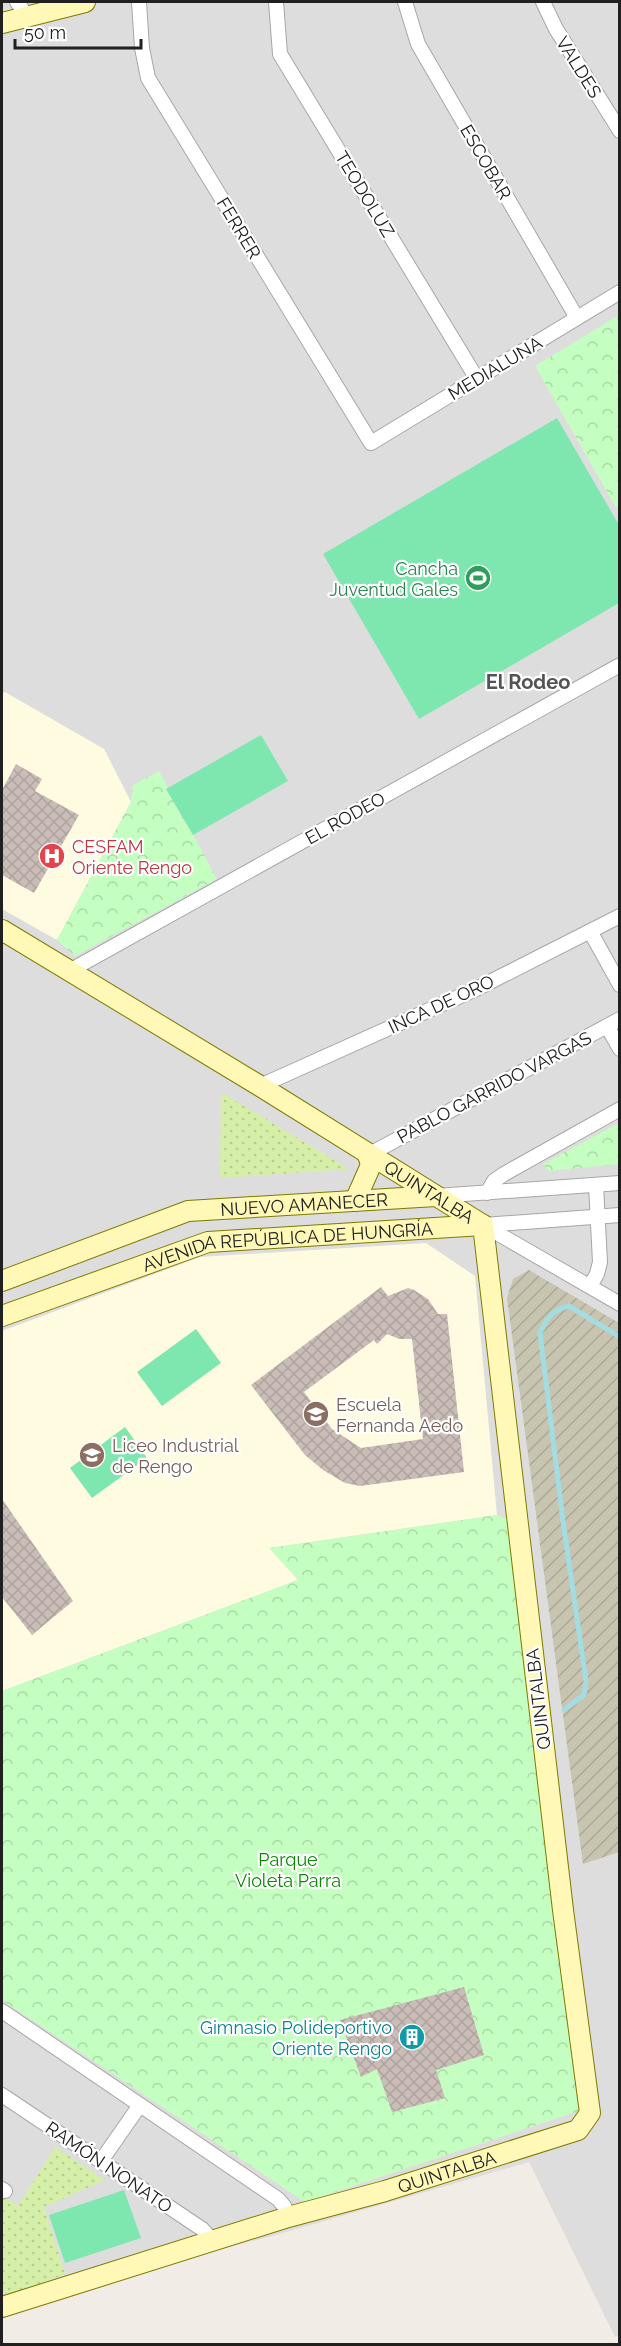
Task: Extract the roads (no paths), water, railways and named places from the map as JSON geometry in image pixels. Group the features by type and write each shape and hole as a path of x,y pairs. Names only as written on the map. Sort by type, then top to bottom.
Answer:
{"street":[{"path":"2,23 22,9 85,2"},
{"name":"FERRER","path":"139,2 142,48 148,78 371,443"},
{"name":"TEODOLUZ","path":"276,2 280,54 477,379"},
{"name":"ESCOBAR","path":"405,2 418,44 577,318"},
{"name":"VALDES","path":"543,2 556,29 620,131"},
{"name":"MEDIALUNA","path":"371,443 620,292"},
{"name":"EL RODEO","path":"71,970 620,665"},
{"name":"INCA DE ORO","path":"260,1086 476,990 620,916"},
{"name":"QUINTALBA","path":"2,930 71,970 483,1225 562,1910 590,2113 578,2130 385,2191 288,2217 214,2242 4,2304"},
{"path":"590,931 620,985"},
{"path":"613,1022 620,1049"},
{"name":"PABLO GARRIDO VARGAS","path":"368,1155 613,1022"},
{"path":"487,1192 494,1181 504,1174 620,1109"},
{"path":"356,1201 371,1165 368,1155"},
{"name":"NUEVO AMANECER","path":"2,1281 188,1211 620,1183"},
{"path":"590,1287 600,1262 596,1185"},
{"name":"AVENIDA REPÚBLICA DE HUNGRÍA","path":"2,1316 208,1242 620,1215"},
{"path":"483,1225 620,1304"},
{"path":"65,1258 79,1288"},
{"path":"2,2011 278,2199 284,2206 288,2217"},
{"name":"RAMÓN NONATO","path":"2,2096 202,2229 214,2242"},
{"path":"101,2161 140,2105"}],"waterway":[{"path":"564,1710 584,1695 586,1681 563,1521 540,1333 551,1315 569,1306 620,1337"}],"place":[{"name":"Cancha Juventud Gales","path":"478,578"},
{"name":"CESFAM Oriente Rengo","path":"52,856"},
{"name":"Escuela Fernanda Aedo","path":"316,1414"},
{"name":"Liceo Industrial de Rengo","path":"92,1455"},
{"name":"Gimnasio Polideportivo Oriente Rengo","path":"412,2037"}],"district":[{"name":"El Rodeo","path":"528,682"}],"park label":[{"name":"Parque Violeta Parra","path":"288,1869"}]}
